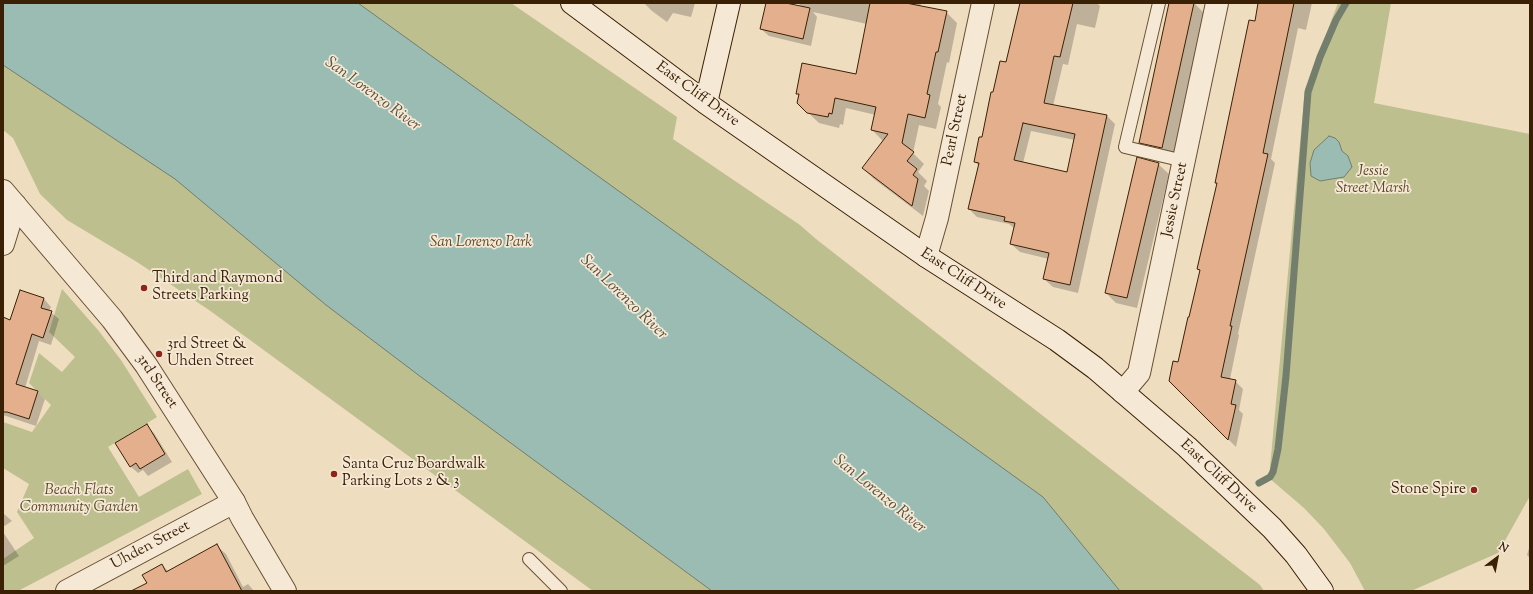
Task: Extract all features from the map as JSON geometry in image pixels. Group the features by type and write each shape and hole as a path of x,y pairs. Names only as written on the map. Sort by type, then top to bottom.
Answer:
{"street":[{"name":"East Cliff Drive","path":"572,3 706,103 926,256 1057,340 1123,392 1187,447 1272,528 1296,555 1322,591"},
{"path":"706,103 729,3"},
{"name":"Pearl Street","path":"926,256 937,218 983,3"},
{"name":"Jessie Street","path":"1123,392 1139,373 1217,3"},
{"path":"3,244 9,198"},
{"name":"3rd Street","path":"9,198 112,319 146,366 234,502 285,591"},
{"name":"Uhden Street","path":"67,591 234,502"}],"lane":[{"path":"1159,3 1125,147 1184,161"},
{"path":"529,559 561,591"}],"green space":[{"name":"San Lorenzo Park","path":"3,3 511,3 677,117 673,139 800,225 1260,585 1264,591 593,591 209,310 137,262 67,220 40,194 13,138 3,130"},
{"path":"1338,3 1391,3 1374,103 1530,134 1530,496 1498,553 1411,591 1365,591 1350,563 1324,529 1304,508 1269,478 1305,89"},
{"name":"Beach Flats Community Garden","path":"62,289 98,330 121,360 157,417 108,447 139,497 188,469 202,494 18,591 3,591 3,559 34,538 17,512 29,484 3,468 3,422 32,432 51,405 29,383 39,353 62,372 75,357 49,332"}],"water":[{"name":"San Lorenzo Park","path":"3,3 358,3 1043,497 1120,591 712,591 421,377 326,305 175,179 3,65"},
{"path":"1329,136 1335,138 1339,142 1342,151 1348,156 1352,167 1344,177 1320,181 1311,176 1310,163 1314,150"}],"building":[{"path":"766,3 786,3 810,8 803,39 760,29"},
{"path":"870,3 906,3 947,11 927,94 930,95 925,118 908,114 902,143 914,152 907,161 917,169 913,175 918,179 912,206 862,168 888,134 871,130 876,107 835,98 832,114 829,113 828,117 807,113 797,103 799,94 796,94 802,63 856,74"},
{"path":"1020,3 1073,3 1060,57 1054,56 1044,103 1107,115 1070,285 1043,279 1049,253 1010,244 1015,223 1004,221 1005,217 968,209 979,163 974,162 979,137 982,137 991,92 993,92 1000,61 1006,62","holes":["1023,123 1075,134 1067,172 1014,160"]},
{"path":"1169,3 1194,3 1162,148 1139,143"},
{"path":"1258,3 1294,3 1263,153 1268,154 1230,326 1232,326 1221,377 1236,380 1231,404 1236,405 1228,440 1169,381 1173,361 1178,362 1200,270 1197,269 1217,183 1215,183 1249,20 1255,21"},
{"path":"1137,157 1159,163 1127,298 1105,293"},
{"path":"20,290 44,298 41,308 52,311 43,338 32,334 16,384 38,391 29,419 3,412 3,317 10,320"},
{"path":"147,424 165,454 140,469 136,463 130,467 115,443"},
{"path":"217,544 242,591 131,591 147,583 142,575 162,564 166,572"}],"waterway":[{"name":"Jessie Street Marsh","path":"1259,483 1270,477 1273,472 1278,449 1286,376 1308,92 1320,57 1336,20 1346,3"}],"place":[{"name":"Third and Raymond Streets Parking","path":"144,288"},
{"name":"3rd Street & Uhden Street","path":"159,354"},
{"name":"Santa Cruz Boardwalk Parking Lots 2 & 3","path":"334,474"},
{"name":"Stone Spire","path":"1474,490"}],"water label":[{"name":"San Lorenzo River","path":"372,95"},
{"name":"San Lorenzo River","path":"623,298"},
{"name":"San Lorenzo River","path":"879,495"}]}
